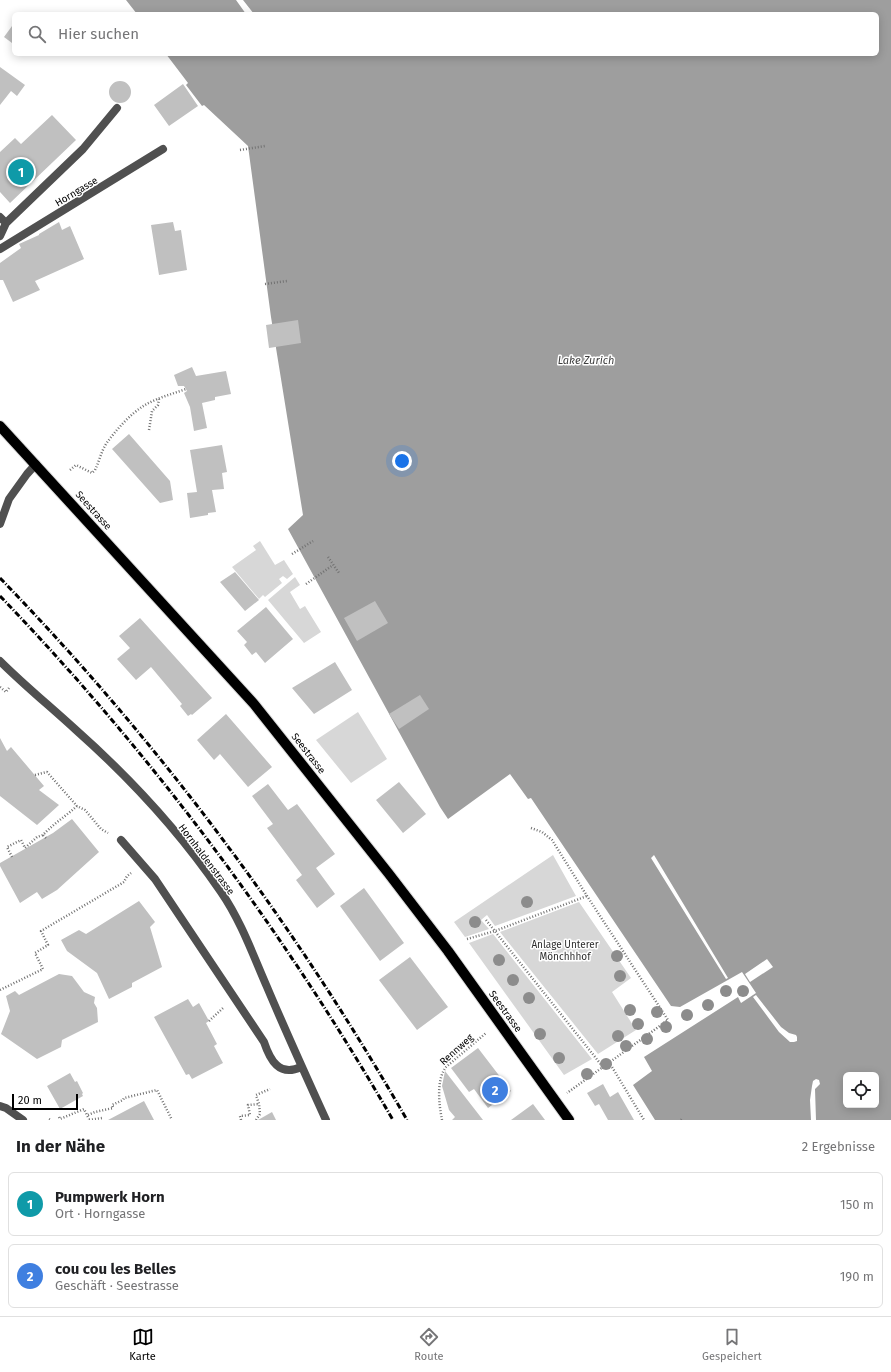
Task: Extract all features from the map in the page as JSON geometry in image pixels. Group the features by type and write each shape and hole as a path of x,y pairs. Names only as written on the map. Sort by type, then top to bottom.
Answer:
{"main road":[{"name":"Seestrasse","path":"0,426 254,704 448,951 569,1120"}],"street":[{"path":"0,236 3,220 83,149 117,108"},
{"name":"Horngasse","path":"0,249 163,149"},
{"path":"0,524 9,499 36,464"},
{"name":"Hornhaldenstrasse","path":"0,661 115,766 167,823 221,892 250,949 301,1067 326,1120"},
{"path":"121,840 155,879 264,1042 269,1056 275,1064 286,1069 295,1070 301,1067"},
{"path":"0,1106 6,1108 23,1120"}],"path":[{"path":"240,150 265,146"},
{"path":"265,284 287,281"},
{"path":"70,470 76,465 92,473 95,470 106,445 115,432 131,416 145,405 186,389"},
{"path":"149,430 152,411 158,405 159,399"},
{"path":"292,554 313,541"},
{"path":"328,557 339,573"},
{"path":"306,584 333,565"},
{"path":"35,775 48,772 77,806 85,810 101,829 121,840"},
{"path":"12,857 7,847 21,840 25,848 37,837 43,835 50,827 68,815 77,806"},
{"path":"531,828 542,832 552,840 668,1020 556,1101"},
{"path":"43,835 46,838"},
{"path":"0,990 43,969 35,953 48,945 41,931 124,882 127,876 143,866"},
{"path":"467,940 587,896"},
{"path":"486,920 602,1067"},
{"name":"Rennweg","path":"442,1120 440,1096 442,1072 499,1023"},
{"path":"610,1062 644,1120"},
{"path":"256,1120 260,1114 256,1095 270,1089"},
{"path":"88,1115 113,1108 112,1105 123,1100 124,1098 157,1090 172,1120"},
{"path":"241,1120 240,1116 250,1114 248,1105 259,1104"},
{"path":"59,1117 60,1119 84,1109 89,1120 102,1118"}],"green space":[{"path":"260,541 275,565 284,560 293,574 287,579 283,576 279,579 282,583 265,597 263,595 259,599 232,567 256,550 253,546"},
{"path":"295,577 300,585 290,592 300,609 305,606 321,632 304,643 268,600"},
{"path":"358,712 387,759 351,783 316,740"},
{"path":"553,855 576,896 495,926 487,915 481,920 489,929 465,937 454,922"},
{"name":"Anlage Unterer Mönchhhof","path":"579,902 631,978 612,992 636,1030 598,1054 500,932"},
{"path":"493,934 592,1059 564,1075 469,943"}],"water":[{"name":"Lake Zurich","path":"126,0 891,0 891,1120 655,1120 633,1085 652,1071 644,1057 738,997 741,1003 756,993 742,972 680,1007 671,1006 531,798 528,799 510,774 448,819 440,807 288,529 303,515 271,317 248,146 204,105 202,106 186,85 188,83 168,56 879,56 879,12 135,12"}],"pier":[{"path":"236,0 243,0 252,12 245,12"},
{"path":"654,855 728,978 726,979 651,858"},
{"path":"767,959 773,967 750,982 745,974"},
{"path":"756,995 781,1027 789,1033 796,1035 797,1041 790,1042 779,1032 753,997"},
{"path":"816,1079 819,1080 820,1084 815,1089 816,1120 811,1120 810,1100 813,1081"}],"building":[{"path":"12,26 12,43 4,37"},
{"path":"0,67 25,85 17,96 11,91 0,105"},
{"path":"120,81 128,84 131,92 128,100 120,103 112,100 109,92 112,84"},
{"path":"183,84 198,106 169,126 154,105"},
{"path":"52,115 76,140 10,203 0,192 0,152 15,138 21,144"},
{"path":"59,222 62,230 70,226 84,259 35,281 40,290 13,302 3,280 0,280 0,263 21,248 19,244 39,235"},
{"path":"173,222 175,231 181,230 187,270 159,275 151,225"},
{"path":"298,320 301,343 269,348 266,325"},
{"path":"192,367 196,376 226,371 231,394 215,397 215,400 202,403 207,428 194,431 190,407 184,393 187,391 184,386 178,386 174,375"},
{"path":"129,434 170,481 173,500 160,503 112,449"},
{"path":"222,445 227,472 222,473 224,489 212,490 216,512 190,518 187,493 197,492 190,450"},
{"path":"235,572 259,600 245,611 220,582"},
{"path":"375,601 388,623 357,641 344,618"},
{"path":"266,607 293,639 265,663 256,652 252,655 244,645 247,642 237,631"},
{"path":"140,618 212,698 192,715 191,714 188,716 180,706 182,704 151,667 136,680 117,659 130,648 119,636"},
{"path":"335,662 352,690 314,714 292,688"},
{"path":"420,695 429,709 399,729 389,714"},
{"path":"226,714 272,767 248,787 220,754 214,760 197,740"},
{"path":"0,738 7,751 11,747 44,786 39,790 59,805 37,825 0,796"},
{"path":"399,782 426,814 403,833 376,800"},
{"path":"268,784 288,810 297,804 335,854 316,868 335,894 317,908 296,880 302,875 267,828 273,824 252,796"},
{"path":"72,819 99,852 57,890 42,899 37,892 20,903 0,866 0,863 53,833"},
{"path":"364,888 404,943 380,961 340,906"},
{"path":"139,901 155,922 150,927 162,967 132,983 132,987 109,999 97,973 67,951 61,940 79,930 86,934"},
{"path":"410,957 448,1007 417,1030 379,980"},
{"path":"59,974 72,976 84,992 95,997 94,1003 97,1008 98,1022 62,1040 61,1047 37,1059 1,1034 10,1011 6,996 15,991 19,995"},
{"path":"188,999 193,1007 199,1003 209,1021 206,1023 217,1044 214,1046 223,1063 192,1079 189,1074 186,1075 154,1017"},
{"path":"478,1048 511,1091 488,1108 474,1089 469,1092 451,1068"},
{"path":"445,1071 483,1120 452,1120 455,1117 449,1110 442,1086"},
{"path":"70,1073 75,1082 77,1081 83,1096 60,1109 47,1086"},
{"path":"603,1084 610,1097 618,1092 634,1120 608,1120 599,1104 595,1106 587,1093"},
{"path":"144,1101 154,1120 108,1120"},
{"path":"533,1104 545,1120 511,1120"},
{"path":"272,1112 276,1120 258,1120"}],"railway":[{"path":"0,578 58,640 114,704 168,769 220,836 318,975 364,1047 407,1120"},
{"path":"0,596 56,656 110,718 162,781 212,846 307,980 351,1049 393,1120"}],"place":[{"name":"Pumpwerk Horn","path":"21,172"},
{"name":"cou cou les Belles","path":"495,1090"}]}
